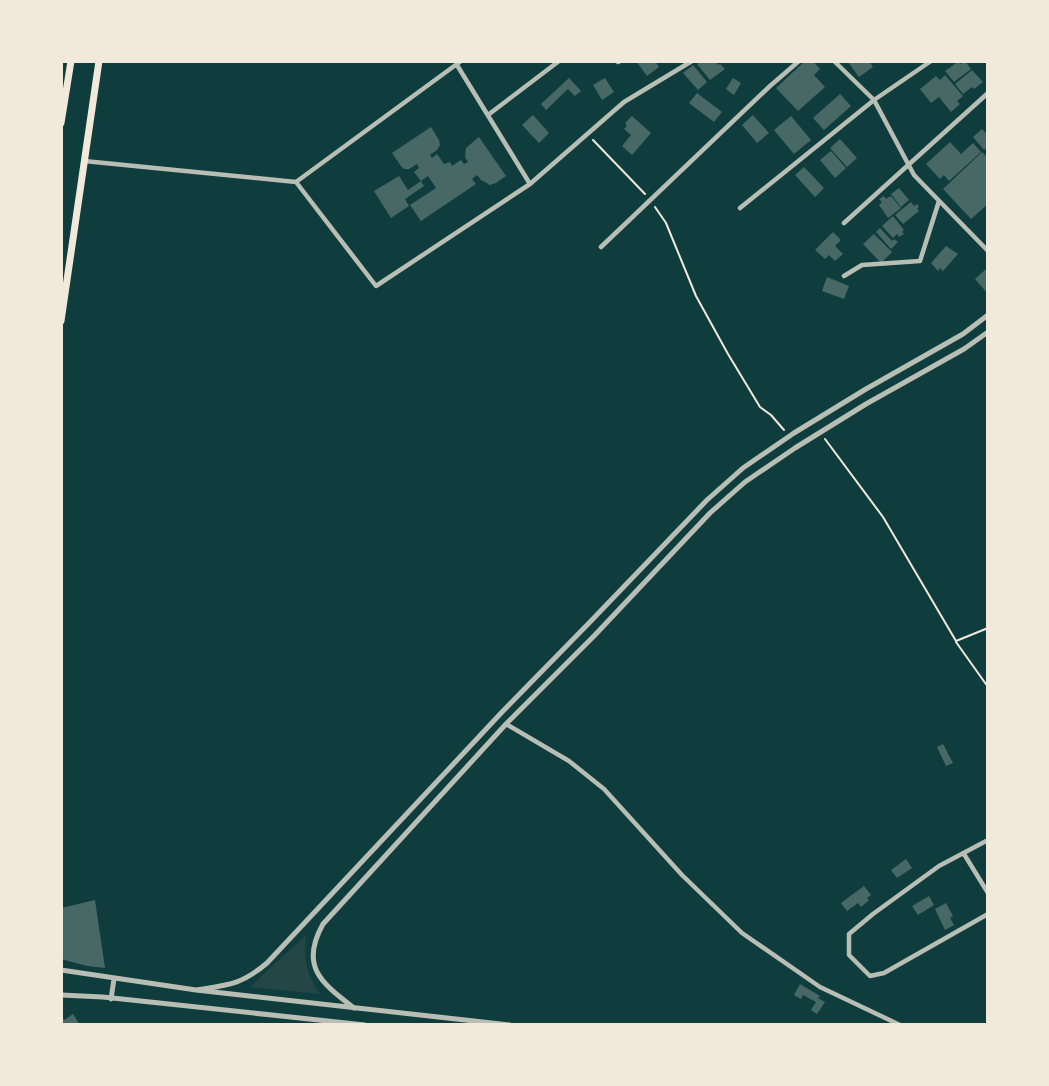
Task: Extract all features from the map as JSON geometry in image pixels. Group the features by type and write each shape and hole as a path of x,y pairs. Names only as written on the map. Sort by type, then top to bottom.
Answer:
{"main road":[{"path":"61,122 71,61"},
{"path":"61,321 99,61"}],"street":[{"path":"488,116 559,61"},
{"path":"296,182 376,286 530,184 624,102 692,61"},
{"path":"601,247 799,61"},
{"path":"834,61 874,100 915,175 988,251"},
{"path":"740,208 874,100 931,61"},
{"path":"84,161 296,182 459,63 530,184"},
{"path":"844,223 988,93"},
{"path":"844,276 862,265 919,261 939,201"},
{"path":"196,990 239,982 267,963 503,711 707,500 743,468 866,389 963,334 988,315"},
{"path":"354,1007 324,984 315,970 315,938 323,924 506,724 710,513 746,482 820,433 964,349 988,332"},
{"path":"636,573 645,580"},
{"path":"506,724 569,761 604,789 682,875 742,933 820,987 900,1025"},
{"path":"988,840 939,866 873,914 849,934 849,955 870,976 884,973 988,914"},
{"path":"964,854 988,893"},
{"path":"342,883 352,893"},
{"path":"61,970 196,990 510,1025"},
{"path":"111,999 114,979"},
{"path":"61,995 365,1025"}],"path":[{"path":"587,134 637,185 666,223 696,296 728,354 760,407 771,415 789,436"},
{"path":"820,433 883,517 956,641 988,687"},
{"path":"956,641 988,628"}],"shaded area":[{"path":"306,935 307,966 320,994 250,987"}],"building":[{"path":"636,61 655,61 659,67 647,76"},
{"path":"701,61 715,61 725,69 710,80 697,64"},
{"path":"805,61 813,61 820,69 814,75 825,87 798,111 776,88"},
{"path":"849,61 869,61 873,67 859,77"},
{"path":"959,61 960,64 965,61 971,69 954,82 945,71"},
{"path":"693,65 707,82 698,90 683,73"},
{"path":"972,70 983,82 963,94 955,84"},
{"path":"945,75 963,96 957,101 960,104 951,112 939,97 931,103 920,89 936,76 940,80"},
{"path":"569,78 581,91 575,96 568,89 546,110 541,104"},
{"path":"605,78 614,92 602,100 593,85"},
{"path":"733,78 741,83 734,95 726,89"},
{"path":"697,93 722,112 714,122 689,103"},
{"path":"840,94 851,106 824,130 813,118"},
{"path":"533,115 549,133 539,143 522,125"},
{"path":"753,115 769,133 757,143 742,125"},
{"path":"632,116 651,133 632,155 622,146 631,135 624,129 627,126 625,123"},
{"path":"791,116 811,140 794,154 774,130"},
{"path":"431,127 440,145 430,155 432,158 437,154 444,164 450,162 452,166 461,160 464,164 468,162 465,157 466,148 479,137 506,176 490,185 477,175 472,179 476,184 421,221 410,205 436,188 428,176 421,181 414,172 419,168 417,164 404,169 392,153"},
{"path":"982,129 988,135 988,147 984,150 973,137"},
{"path":"840,139 857,158 847,167 830,148"},
{"path":"950,142 961,154 973,143 981,152 949,181 944,175 940,179 926,164"},
{"path":"831,151 846,168 835,178 820,160"},
{"path":"982,152 988,158 988,204 971,219 943,189"},
{"path":"804,167 824,188 815,197 795,175"},
{"path":"399,176 408,190 421,181 424,186 405,199 409,206 391,218 374,191"},
{"path":"899,188 909,200 901,207 891,194"},
{"path":"884,196 886,199 891,196 901,208 888,218 879,205 882,202 879,199"},
{"path":"911,202 914,206 917,204 919,211 903,224 895,215"},
{"path":"893,216 904,234 899,237 897,234 893,238 882,226"},
{"path":"880,228 892,241 894,239 898,242 891,249 876,232"},
{"path":"833,232 841,240 835,246 843,254 835,261 829,255 825,259 815,250"},
{"path":"874,234 892,252 881,263 863,244"},
{"path":"946,246 958,254 943,271 940,268 938,271 931,263"},
{"path":"986,269 988,271 988,294 975,279"},
{"path":"827,277 849,286 844,299 822,291"},
{"path":"943,744 953,763 946,766 937,747"},
{"path":"906,859 912,868 897,878 891,870"},
{"path":"864,886 871,895 867,898 869,900 861,907 858,903 847,911 841,903"},
{"path":"929,896 934,905 918,915 912,906"},
{"path":"95,900 105,968 61,959 61,908"},
{"path":"946,903 953,916 950,918 954,925 945,930 935,909"},
{"path":"800,984 825,1002 817,1014 811,1010 816,1002 803,995 801,999 794,995"},
{"path":"61,1014 64,1020 73,1014 80,1025 61,1025"}]}
